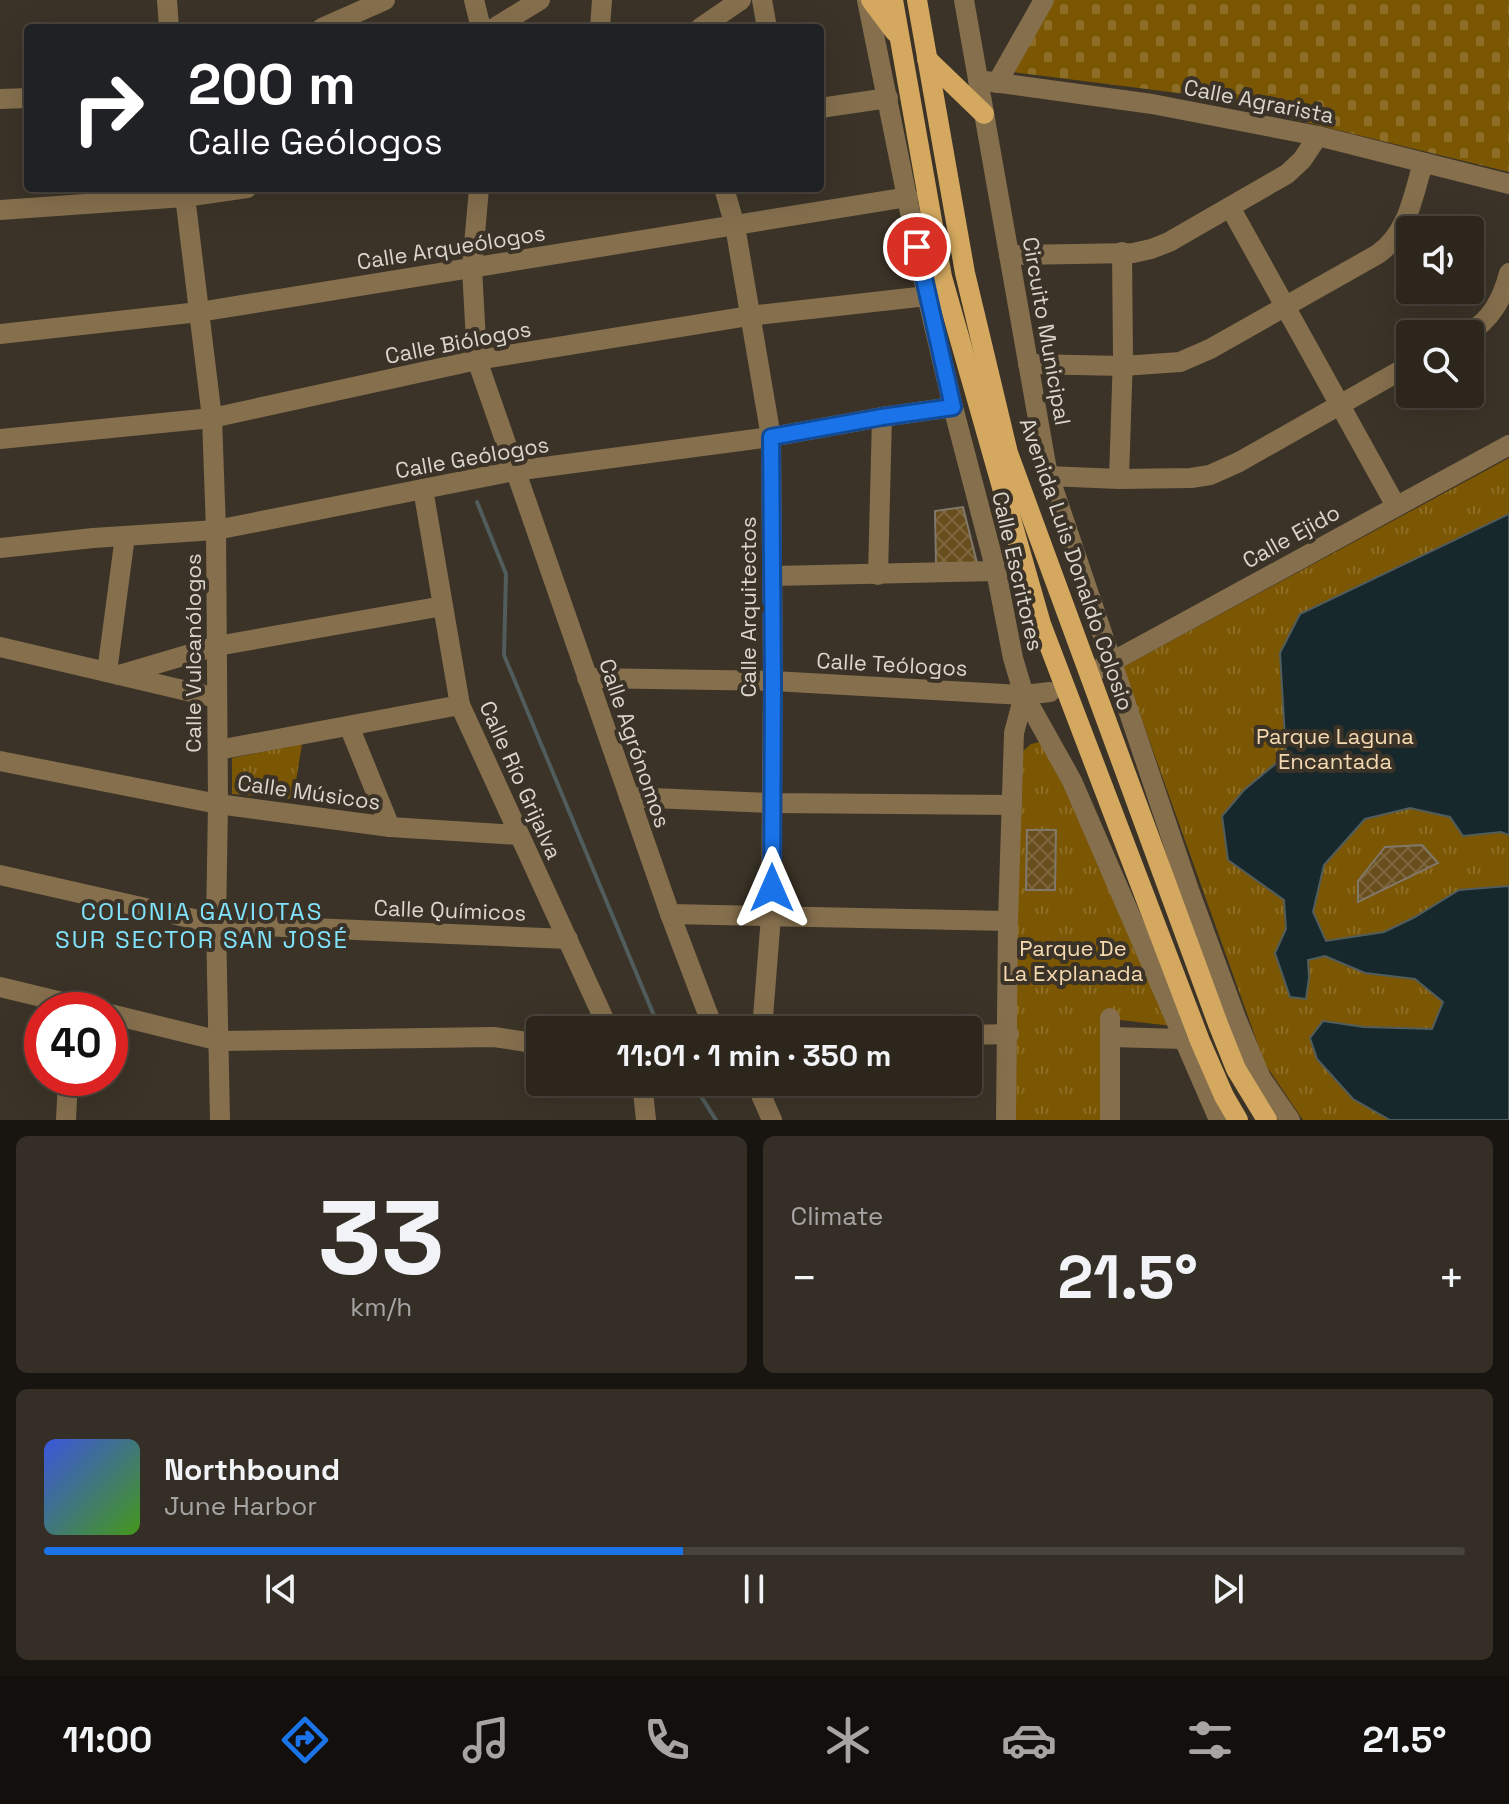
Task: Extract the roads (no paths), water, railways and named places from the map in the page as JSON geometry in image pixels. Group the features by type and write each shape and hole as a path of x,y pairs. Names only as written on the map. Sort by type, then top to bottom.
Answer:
{"main road":[{"path":"869,0 900,39"},
{"name":"Avenida Luis Donaldo Colosio","path":"893,0 942,277 1041,624 1200,1041 1238,1120"},
{"name":"Avenida Luis Donaldo Colosio","path":"917,0 965,273 1008,453 1218,1024 1236,1069 1267,1120"},
{"path":"927,59 984,114"}],"street":[{"path":"167,0 169,24"},
{"path":"336,24 385,0"},
{"path":"474,0 480,24"},
{"path":"501,24 540,0"},
{"path":"600,24 602,0"},
{"path":"706,24 741,0"},
{"path":"762,0 766,24"},
{"name":"Calle Escritores","path":"869,0 927,296 1024,695 1072,781 1219,1120"},
{"name":"Circuito Municipal","path":"964,0 988,82 984,114 1048,476 1104,667"},
{"path":"988,82 1044,0"},
{"name":"Calle Agrarista","path":"988,82 1152,104 1318,136 1509,184"},
{"path":"0,99 24,98"},
{"path":"824,107 888,98"},
{"path":"1009,255 1133,253 1160,246 1287,174 1302,160 1318,136"},
{"path":"1028,364 1123,366 1171,364 1190,358 1389,245 1405,221 1423,163"},
{"path":"0,210 185,192"},
{"name":"Calle Vulcanólogos","path":"185,192 212,418 216,530 216,924 220,1120"},
{"path":"472,268 479,192"},
{"name":"Calle Arquitectos","path":"725,192 735,226 771,437 771,916 763,1016"},
{"name":"Calle Arqueólogos","path":"0,334 199,312 908,197"},
{"path":"1230,207 1396,506"},
{"path":"1119,479 1123,366 1122,252"},
{"name":"Calle Agrónomos","path":"472,268 477,360 670,914 709,1016"},
{"path":"1484,320 1492,314 1502,297 1509,273"},
{"name":"Calle Biólogos","path":"0,439 212,418 477,360 749,316 927,296"},
{"path":"1048,476 1119,479 1210,475 1230,467 1396,373"},
{"name":"Calle Geólogos","path":"0,548 216,530 514,471 771,437 953,407"},
{"path":"878,575 882,417"},
{"name":"Calle Ejido","path":"1104,667 1509,445"},
{"name":"Calle Río Grijalva","path":"423,489 460,705 603,1016"},
{"path":"113,674 125,536"},
{"path":"773,576 996,571"},
{"path":"113,674 217,646 443,606"},
{"path":"0,647 217,698"},
{"name":"Avenida Luis Donaldo Colosio","path":"1104,667 1249,1054 1271,1096 1290,1120"},
{"name":"Calle Teólogos","path":"587,678 773,681 1024,695 1050,692"},
{"path":"1006,1120 1014,733 1024,695"},
{"path":"218,750 460,705"},
{"path":"349,726 390,827"},
{"path":"1014,733 1023,728 1043,726"},
{"name":"Calle Músicos","path":"0,761 218,804 390,827 519,835"},
{"path":"629,797 772,803 1012,805"},
{"name":"Calle Químicos","path":"0,875 216,924 568,939"},
{"path":"670,914 1008,921"},
{"path":"0,987 24,994"},
{"path":"128,1018 220,1041 494,1037 526,1042"},
{"path":"1110,1120 1110,1028 1184,1039"},
{"path":"982,1035 1009,1034"},
{"path":"66,1120 67,1096"},
{"path":"643,1096 646,1120"},
{"path":"761,1096 772,1120"}],"waterway":[{"path":"477,502 506,574 504,655 654,1016"},
{"path":"701,1096 716,1120"}],"district":[{"name":"COLONIA GAVIOTAS SUR SECTOR SAN JOSÉ","path":"202,926"}],"park label":[{"name":"Parque Laguna Encantada","path":"1335,748"},
{"name":"Parque De La Explanada","path":"1073,960"}]}
